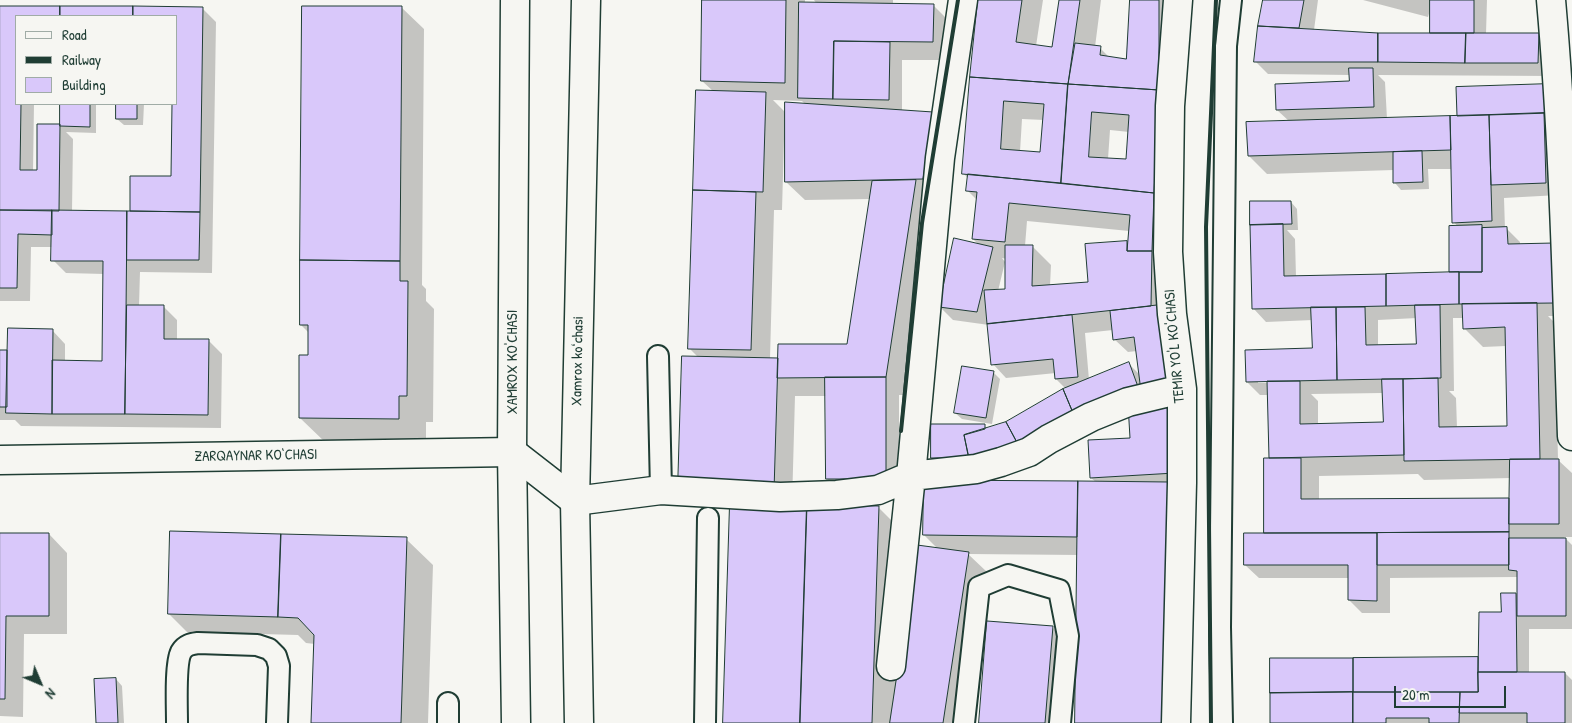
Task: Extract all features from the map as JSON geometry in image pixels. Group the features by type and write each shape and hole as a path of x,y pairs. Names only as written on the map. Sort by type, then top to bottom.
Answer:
{"street":[{"name":"XAMROX KO'CHASI","path":"515,0 512,452 516,723"},
{"name":"Xamrox koʻchasi","path":"579,723 574,501 586,0"},
{"path":"891,666 911,476 940,158 963,0"},
{"name":"TEMIR YO'L KO'CHASI","path":"1176,723 1182,483 1182,389 1172,314 1168,252 1170,106 1178,0"},
{"path":"1550,0 1557,83 1572,436"},
{"path":"512,452 574,501 661,490 780,497 837,495 878,490 911,476 976,468 1001,462 1029,452 1091,417 1128,402 1182,389"},
{"name":"ZARQAYNAR KO‘CHASI","path":"0,460 512,452"}],"lane":[{"path":"1222,723 1220,617 1226,46 1231,0"},
{"path":"658,356 661,490"},
{"path":"705,723 708,518"},
{"path":"964,723 979,587 1008,575 1060,590 1068,636 1060,723"},
{"path":"177,723 178,663 182,652 188,645 198,643 258,645 270,649 276,656 279,666 277,723"},
{"path":"448,703 448,723"}],"building":[{"path":"702,0 786,0 785,83 701,81"},
{"path":"978,0 1022,0 1016,42 1052,47 1059,0 1080,0 1068,84 970,77"},
{"path":"1130,0 1159,0 1159,90 1068,84 1075,43 1101,46 1100,55 1126,59"},
{"path":"1263,0 1304,0 1299,28 1258,26"},
{"path":"1430,0 1474,0 1474,33 1430,33"},
{"path":"799,2 934,4 933,42 834,41 833,99 798,98"},
{"path":"0,6 60,6 60,15 15,15 15,105 21,105 20,170 37,170 37,124 60,124 59,211 0,210"},
{"path":"60,6 133,6 133,15 60,15"},
{"path":"133,6 203,7 200,212 130,211 130,176 171,176 172,105 178,105 178,15 133,15"},
{"path":"302,6 402,6 400,261 300,260"},
{"path":"1258,26 1378,33 1378,62 1254,62"},
{"path":"1378,33 1466,33 1465,63 1378,62"},
{"path":"1466,33 1539,33 1538,63 1465,63"},
{"path":"834,41 890,42 889,100 833,99"},
{"path":"1349,68 1373,68 1374,107 1276,110 1275,84 1349,81"},
{"path":"970,77 1068,84 1061,183 962,174","holes":["1004,101 1044,104 1040,152 1001,149"]},
{"path":"1068,84 1159,90 1154,193 1061,183","holes":["1092,112 1129,115 1126,159 1089,157"]},
{"path":"1549,84 1550,113 1457,116 1456,87"},
{"path":"696,90 766,92 763,192 693,190"},
{"path":"785,102 933,112 923,179 785,182"},
{"path":"60,105 90,105 90,127 60,126"},
{"path":"116,105 137,105 137,119 116,119"},
{"path":"1544,113 1546,183 1491,185 1489,115"},
{"path":"1489,115 1492,221 1452,223 1450,116"},
{"path":"1450,116 1451,150 1248,156 1246,122"},
{"path":"1422,151 1423,182 1393,183 1393,152"},
{"path":"968,174 1154,193 1152,251 1127,251 1130,215 1009,203 1005,242 972,239 977,192 966,191"},
{"path":"916,180 886,377 777,378 778,344 847,344 872,181"},
{"path":"693,190 756,192 751,350 688,349"},
{"path":"1250,201 1291,201 1292,224 1250,225"},
{"path":"0,210 52,210 52,235 18,234 17,288 0,288"},
{"path":"52,210 127,211 125,414 52,414 52,360 102,361 103,261 51,261"},
{"path":"127,211 200,212 199,260 127,260"},
{"path":"1283,224 1284,276 1386,274 1386,306 1252,309 1250,225"},
{"path":"1482,225 1482,272 1449,272 1449,226"},
{"path":"1507,227 1508,244 1554,243 1555,303 1459,304 1459,272 1482,272 1482,228"},
{"path":"954,238 993,247 977,312 939,307"},
{"path":"1127,241 1127,251 1152,251 1151,306 987,324 984,290 1005,289 1005,245 1033,245 1032,286 1088,282 1085,244"},
{"path":"300,260 400,261 400,281 408,281 407,396 399,396 399,419 299,418 299,355 308,355 308,325 300,325"},
{"path":"1459,272 1459,304 1386,306 1386,274"},
{"path":"1537,303 1540,459 1404,461 1403,379 1438,378 1439,427 1507,426 1505,327 1463,329 1462,304"},
{"path":"127,305 164,305 164,339 209,339 208,415 125,414"},
{"path":"1160,305 1169,388 1141,391 1134,337 1113,340 1110,311"},
{"path":"1415,305 1440,305 1441,378 1337,380 1336,307 1365,307 1366,345 1416,344"},
{"path":"1311,307 1336,307 1337,380 1246,382 1245,350 1312,348"},
{"path":"1072,315 1078,377 1055,379 1053,359 991,365 987,324"},
{"path":"8,328 53,329 52,414 6,413"},
{"path":"0,350 7,350 7,407 0,407"},
{"path":"682,356 778,358 774,491 678,488"},
{"path":"1129,362 1141,395 1076,420 1063,389"},
{"path":"962,366 994,371 986,418 954,413"},
{"path":"825,377 886,377 886,479 826,479"},
{"path":"1382,379 1403,379 1404,455 1269,458 1267,381 1300,381 1300,424 1383,422"},
{"path":"1063,389 1076,420 1021,450 1006,422"},
{"path":"1170,394 1175,473 1090,478 1088,440 1130,438 1128,404"},
{"path":"1006,422 1021,450 970,465 964,435"},
{"path":"931,424 985,424 985,429 964,435 969,458 931,458"},
{"path":"1264,458 1301,458 1301,499 1509,498 1509,532 1264,533"},
{"path":"1510,459 1559,459 1559,524 1509,524"},
{"path":"924,480 1078,481 1077,537 923,535"},
{"path":"1078,481 1169,482 1165,723 1075,723"},
{"path":"730,503 807,504 800,723 723,723"},
{"path":"807,504 879,506 872,723 800,723"},
{"path":"170,531 281,534 278,617 168,614"},
{"path":"1509,532 1509,565 1377,565 1377,533"},
{"path":"0,533 49,533 49,616 6,616 5,699 0,699"},
{"path":"1244,533 1377,533 1377,601 1348,600 1348,565 1244,565"},
{"path":"281,534 407,537 401,723 311,723 314,635 298,618 278,617"},
{"path":"1509,538 1566,538 1566,616 1517,616 1517,571 1509,570"},
{"path":"917,545 969,552 943,723 890,723"},
{"path":"1501,593 1516,593 1517,672 1478,672 1479,612 1501,612"},
{"path":"987,621 1053,626 1045,723 979,723"},
{"path":"1478,657 1478,692 1353,692 1353,658"},
{"path":"1270,658 1353,658 1353,692 1270,693"},
{"path":"1478,672 1565,672 1565,723 1527,723 1527,713 1459,713 1460,692 1478,692"},
{"path":"116,678 118,723 96,723 94,679"},
{"path":"1353,692 1460,692 1459,723 1429,723 1429,718 1386,718 1386,723 1353,723"},
{"path":"1353,692 1353,723 1270,723 1270,693"}],"railway":[{"path":"901,431 922,223 958,0"},
{"path":"1211,723 1206,227 1216,0"}]}
